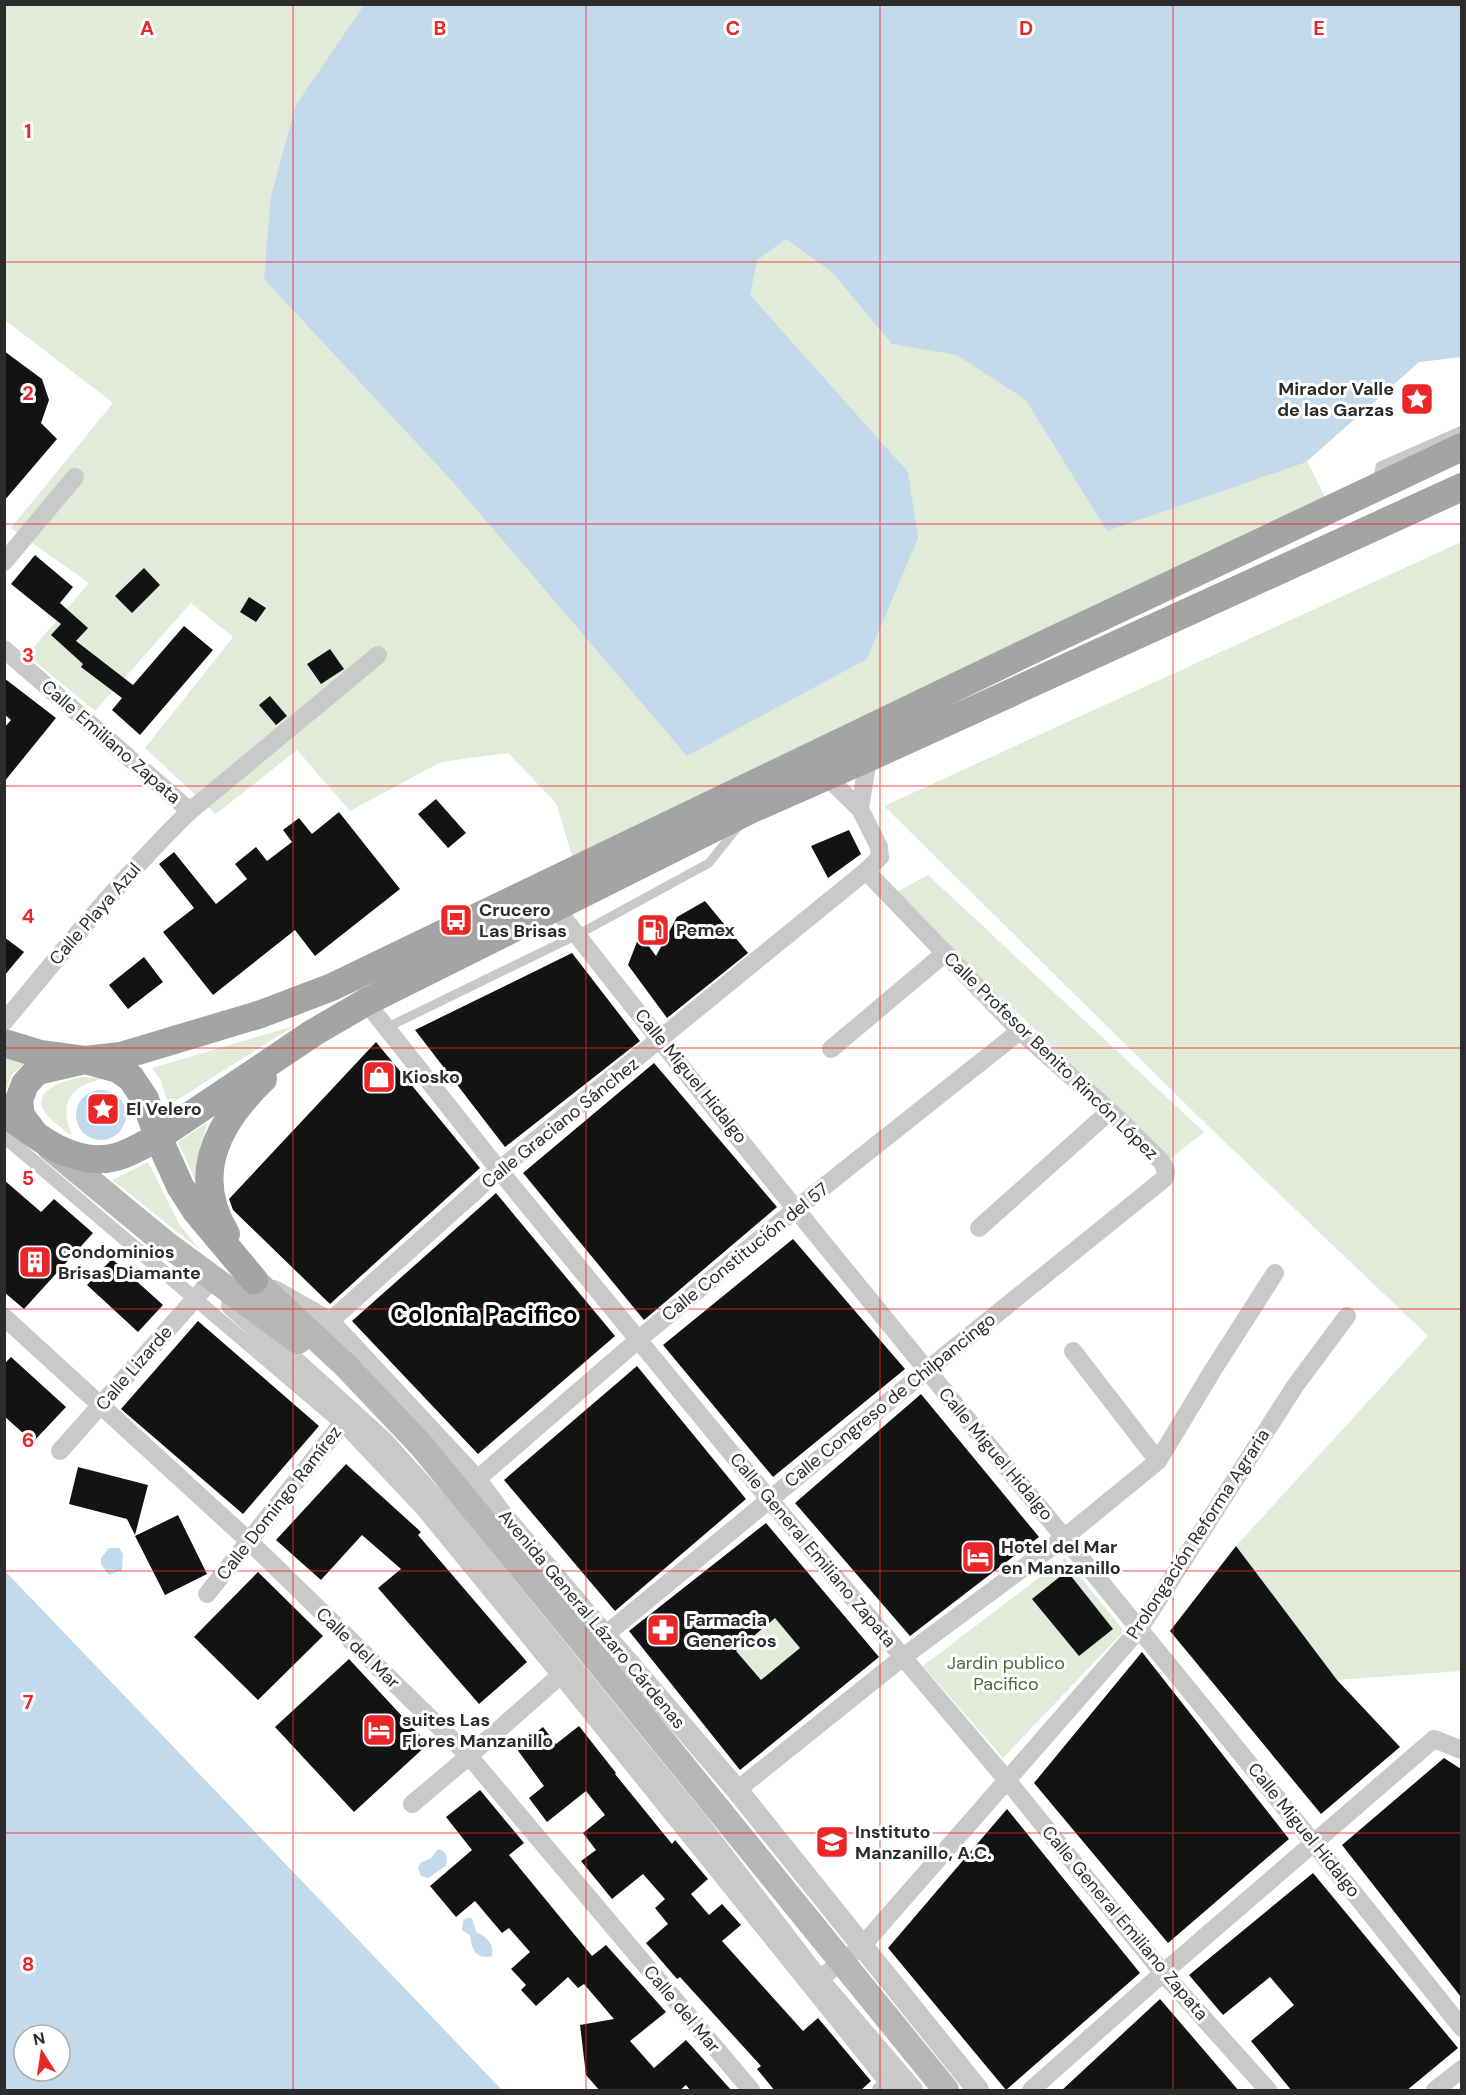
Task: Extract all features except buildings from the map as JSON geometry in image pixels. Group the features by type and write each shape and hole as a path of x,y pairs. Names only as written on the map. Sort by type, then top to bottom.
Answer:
{"main road":[{"path":"38,1138 21,1116 19,1100 25,1084 37,1071 86,1060 121,1056 261,1014 332,987 1053,640 1461,447"},
{"path":"4,1112 38,1138 79,1157 98,1160 117,1157 158,1137 312,1033 366,1002 555,907 825,775 868,758 1461,487"},
{"path":"254,1280 215,1216 209,1180 211,1156 219,1135 234,1110 312,1033"},
{"path":"4,1035 118,1069 130,1078 145,1099 158,1137 180,1186 196,1211 254,1280"},
{"path":"4,1043 40,1054 86,1060"},
{"name":"Avenida General Lázaro Cárdenas","path":"38,1138 165,1243 312,1350 346,1366"},
{"name":"Avenida General Lázaro Cárdenas","path":"254,1280 346,1366 421,1445 946,2091"}],"street":[{"path":"4,562 75,477"},
{"name":"Calle Emiliano Zapata","path":"4,649 190,811"},
{"name":"Calle Playa Azul","path":"4,1022 114,890 190,811 378,655"},
{"path":"860,809 868,758"},
{"path":"825,775 860,809"},
{"name":"Calle Graciano Sánchez","path":"329,1322 499,1170 866,871 880,857 879,847 860,809"},
{"name":"Calle Profesor Benito Rincón López","path":"866,871 1020,1031 1110,1111 1162,1162"},
{"name":"Calle Miguel Hidalgo","path":"555,907 927,1370 1314,1842 1461,2028"},
{"path":"831,1049 944,954"},
{"name":"Calle General Emiliano Zapata","path":"366,1002 499,1170 769,1499 1007,1780 1163,1973 1268,2091"},
{"name":"Calle Constitución del 57","path":"476,1480 638,1340 797,1208 1020,1031"},
{"path":"980,1228 1110,1111"},
{"path":"4,1136 202,1291"},
{"name":"Calle Congreso de Chilpancingo","path":"605,1635 1165,1178 1166,1171 1162,1162"},
{"name":"Avenida General Lázaro Cárdenas","path":"165,1243 202,1291 347,1418 384,1443 436,1502 565,1671 697,1822 818,1980 894,2086"},
{"path":"737,1790 903,1657 1065,1537 1158,1461 1275,1273"},
{"name":"Avenida General Lázaro Cárdenas","path":"254,1280 329,1322 476,1480 501,1514 737,1790 978,2091"},
{"name":"Calle Lizarde","path":"60,1451 202,1291"},
{"name":"Prolongación Reforma Agraria","path":"818,1980 842,1964 862,1946 1140,1628 1295,1386 1347,1316"},
{"name":"Calle del Mar","path":"4,1317 250,1542 470,1756 751,2091"},
{"path":"1072,1351 1158,1461"},
{"name":"Calle Domingo Ramírez","path":"207,1594 347,1418"},
{"path":"412,1804 470,1756 565,1671 894,2086"},
{"path":"1031,2091 1163,1973 1434,1739 1461,1750"},
{"path":"1435,2091 1460,2074"}],"lane":[{"path":"1376,488 1380,466 1461,430"},
{"path":"388,1027 577,935 709,862 752,809"}],"green space":[{"path":"4,5 1461,5 1461,357 1419,362 1307,461 1326,499 573,859 556,803 508,753 441,762 350,811 297,750 216,814 145,748 233,637 191,603 95,711 27,655 89,583 11,528 113,403 5,320"},
{"path":"1461,542 1461,1671 1337,1680 1236,1546 1428,1336 1209,1127 884,806"},
{"path":"928,875 1204,1132 1170,1159 893,894"},
{"path":"294,1026 169,1105 160,1079 152,1068"},
{"path":"4,1056 27,1062 12,1074 7,1088 5,1086"},
{"path":"82,1077 107,1078 85,1085 71,1096 66,1113 72,1136 48,1116 42,1105 42,1098 46,1092 59,1084"},
{"path":"208,1122 199,1151 196,1182 178,1142"},
{"path":"148,1162 179,1224 200,1250 112,1180"},
{"name":"Jardin publico Pacifico","path":"1065,1558 1124,1631 1003,1758 923,1666"},
{"path":"773,1604 783,1628 800,1648 763,1679 752,1697 728,1641 743,1628 752,1638 764,1628 756,1618"}],"water":[{"path":"364,5 1461,5 1461,357 1419,362 1306,462 1107,531 1026,400 957,355 892,344 832,272 786,239 757,260 750,295 908,472 918,538 867,659 687,756 453,482 264,279 271,196 296,105"},
{"path":"101,1090 115,1094 122,1101 126,1115 122,1129 115,1136 101,1140 87,1136 80,1129 76,1115 80,1101 87,1094"},
{"path":"109,1548 119,1548 123,1554 122,1570 109,1575 101,1564 101,1558"},
{"path":"4,1571 5,1571 502,2090 5,2090"},
{"path":"438,1849 446,1855 446,1866 428,1878 421,1876 418,1869 420,1863 431,1858"},
{"path":"466,1918 472,1918 476,1932 489,1941 492,1956 486,1957 475,1952 470,1935 462,1930 463,1921"}],"place":[{"name":"Mirador Valle de las Garzas","path":"1417,399"},
{"name":"Crucero Las Brisas","path":"456,920"},
{"name":"Pemex","path":"653,930"},
{"name":"Kiosko","path":"379,1077"},
{"name":"El Velero","path":"103,1109"},
{"name":"Condominios Brisas Diamante","path":"35,1262"},
{"name":"Hotel del Mar en Manzanillo","path":"978,1557"},
{"name":"Farmacia Genericos","path":"663,1630"},
{"name":"suites Las Flores Manzanillo","path":"379,1730"},
{"name":"Instituto Manzanillo, A.C.","path":"832,1842"}],"district":[{"name":"Colonia Pacifico","path":"484,1314"}]}
